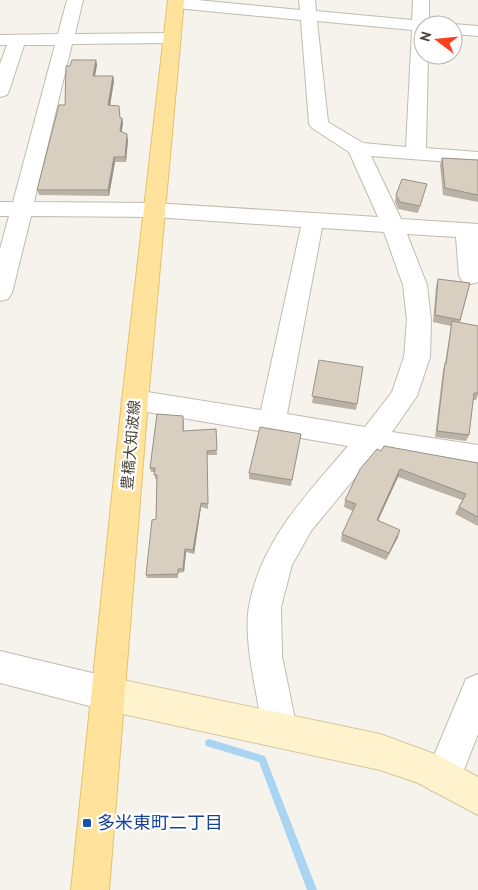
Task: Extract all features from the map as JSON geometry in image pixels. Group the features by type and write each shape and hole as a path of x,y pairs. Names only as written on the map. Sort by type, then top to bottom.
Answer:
{"main road":[{"name":"豊橋大知波線","path":"90,890 135,400 176,2"}],"street":[{"path":"0,293 11,209 76,0"},
{"path":"421,0 421,15"},
{"path":"176,2 307,8 413,25"},
{"path":"307,8 319,124 358,149 478,158"},
{"path":"463,30 478,31"},
{"path":"0,91 8,40 172,38"},
{"path":"416,154 419,65"},
{"path":"280,730 266,656 265,607 278,562 301,522 371,439 404,396 416,357 419,320 416,285 393,226 358,149"},
{"path":"11,209 154,210 472,231 471,276"},
{"path":"272,422 313,220"},
{"path":"135,400 478,457"},
{"path":"0,667 109,694 380,752 427,769 478,797"},
{"path":"443,777 478,691"}],"building":[{"path":"72,60 96,60 93,76 113,76 108,105 119,106 120,118 122,118 120,131 127,134 125,157 114,157 108,190 37,190 59,105 65,105 66,66 70,66"},
{"path":"442,158 478,160 478,195 445,188"},
{"path":"402,179 427,184 420,206 400,202 396,195"},
{"path":"438,279 470,283 460,320 435,315"},
{"path":"452,321 478,326 478,393 474,393 469,435 437,431"},
{"path":"319,360 363,367 357,404 312,396"},
{"path":"157,414 183,416 183,431 216,429 217,450 207,451 208,504 201,503 193,550 185,549 183,569 178,569 178,574 146,575 152,520 156,519 157,475 154,475 155,468 150,468"},
{"path":"260,427 301,434 292,480 249,473"},
{"path":"384,446 478,463 478,517 459,507 466,494 400,469 377,520 400,530 389,553 342,534 356,504 345,500 360,469 377,449 381,451"}],"waterway":[{"path":"209,743 262,759 312,890"}],"place":[{"name":"多米東町二丁目","path":"87,823"}]}
